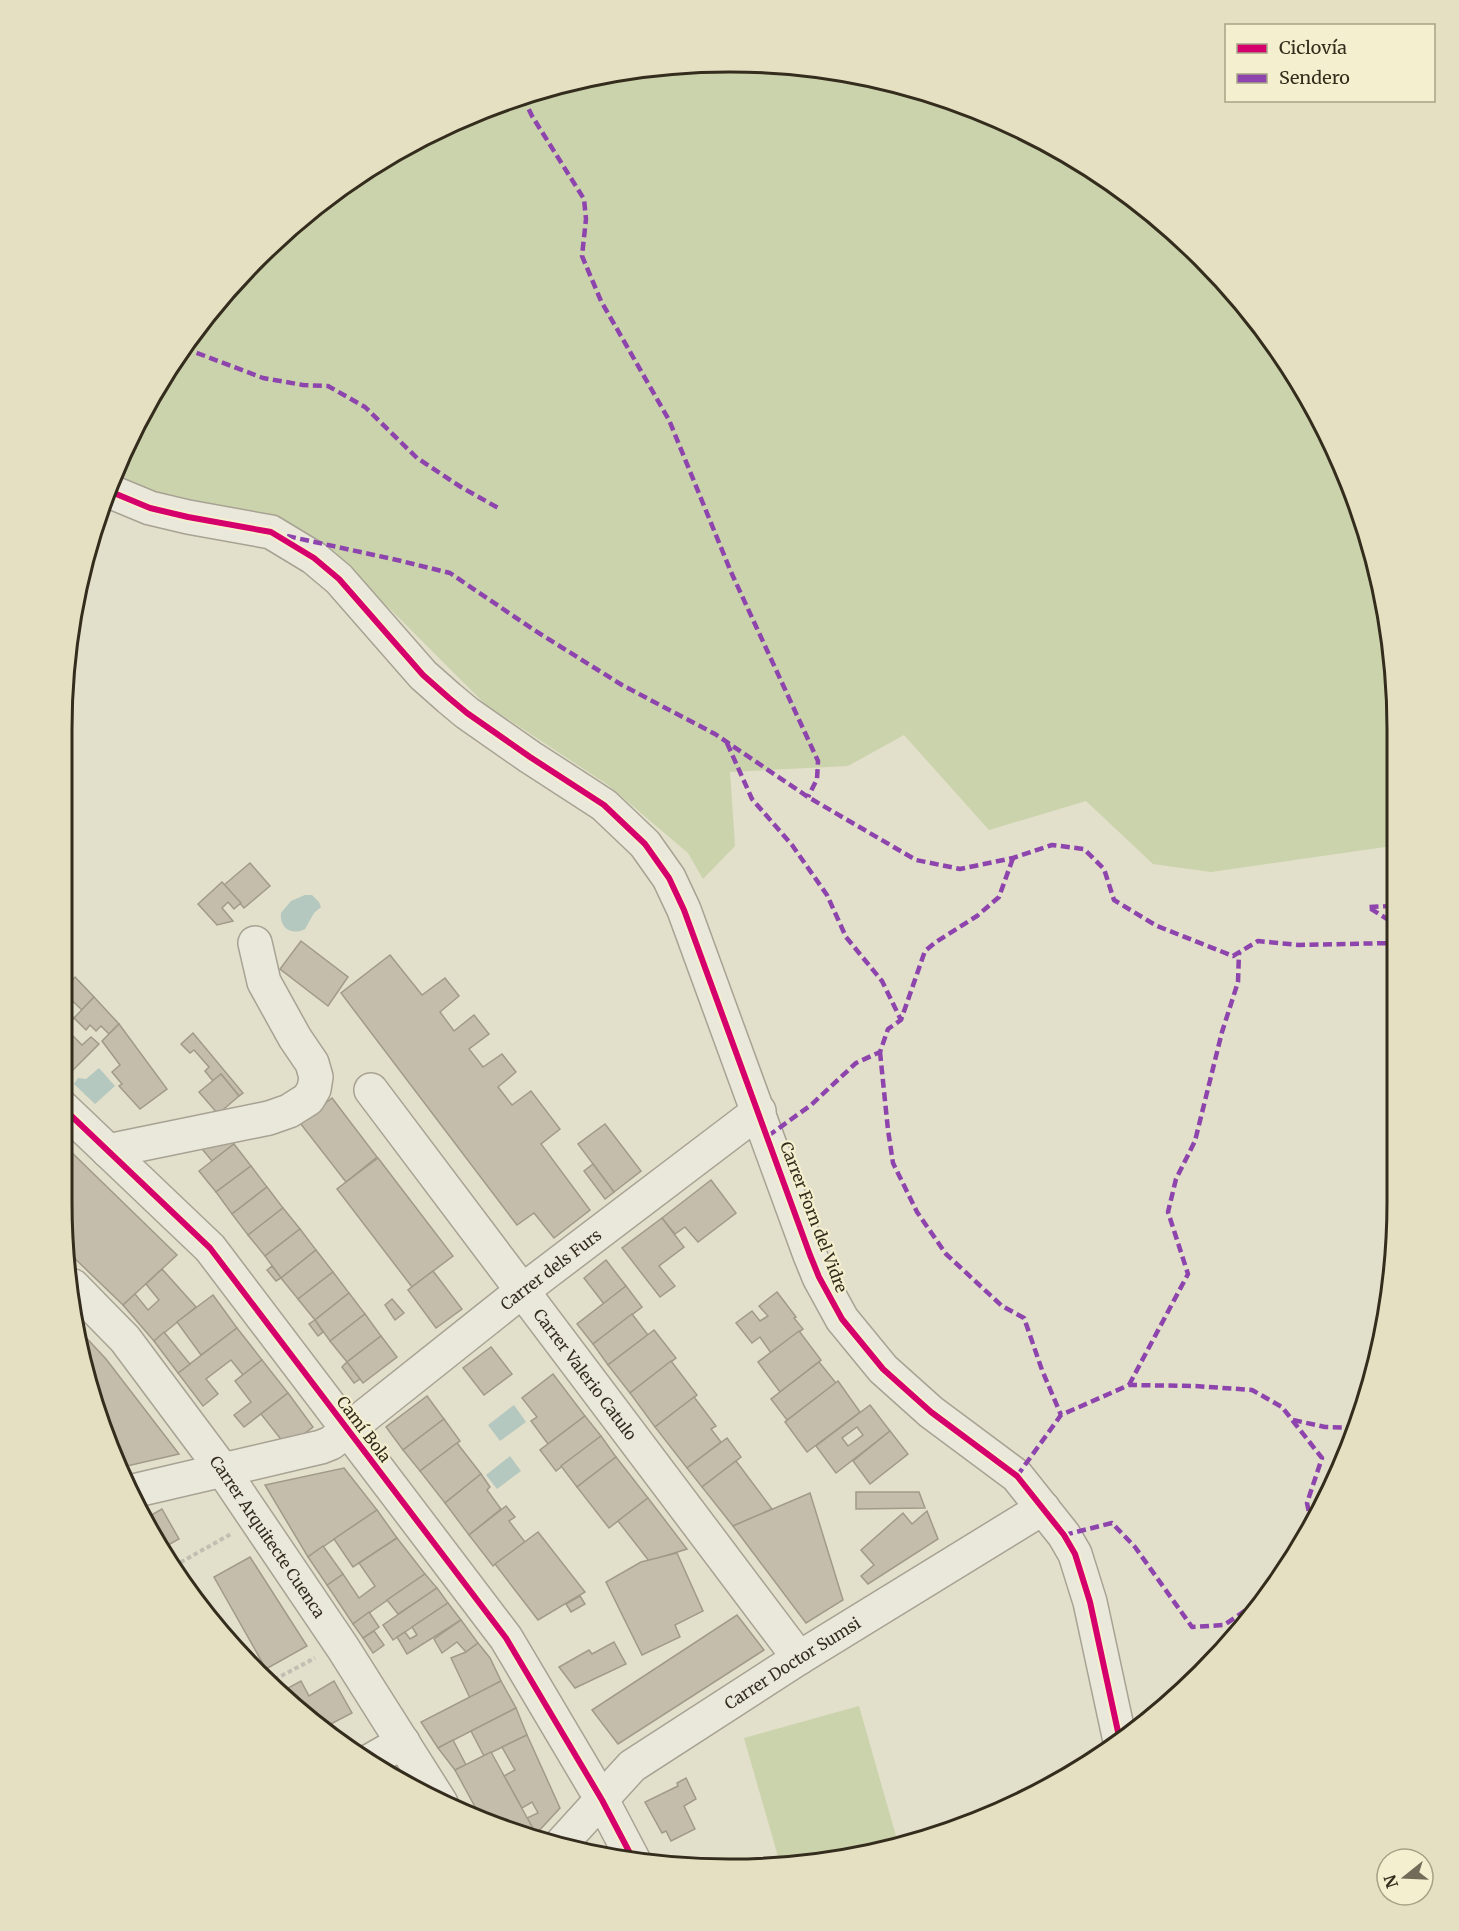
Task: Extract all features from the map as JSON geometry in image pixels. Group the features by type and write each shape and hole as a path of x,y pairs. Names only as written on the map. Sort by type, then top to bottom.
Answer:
{"street":[{"name":"Carrer Forn del Vidre","path":"116,494 150,508 271,532 314,558 339,579 423,675 467,713 530,758 604,804 645,844 669,878 684,910 819,1277 842,1319 883,1369 907,1392 1017,1476 1064,1535 1075,1554 1090,1602 1118,1732"},
{"path":"108,1151 269,1118 289,1111 308,1099 314,1089 316,1077 312,1063 295,1038 264,982 255,943"},
{"name":"Carrer Valerio Catulo","path":"371,1090 799,1658"},
{"name":"Carrer dels Furs","path":"139,1490 331,1443 522,1291 759,1111"},
{"name":"Camí Bola","path":"72,1118 210,1248 506,1638 602,1800 629,1850"},
{"name":"Carrer Arquitecte Cuenca","path":"79,1292 125,1339 222,1469 343,1648 431,1787"},
{"name":"Carrer Doctor Sumsi","path":"566,1839 632,1766 799,1658 1043,1508"},
{"path":"378,1756 403,1742"}],"path":[{"path":"180,1563 237,1531"},
{"path":"277,1678 319,1656"}],"green space":[{"path":"686,73 773,73 858,85 900,94 981,122 1020,140 1058,160 1130,208 1163,235 1224,296 1276,364 1299,401 1337,478 1365,559 1374,601 1386,686 1387,847 1211,872 1153,864 1086,801 989,830 904,735 848,766 730,772 735,846 703,879 688,853 608,785 485,704 332,555 163,498 122,479 160,401 183,364 235,296 296,235 364,183 401,160 478,122 518,107 559,94 644,78"},
{"path":"859,1706 897,1838 858,1846 778,1857 744,1738"}],"shaded area":[{"path":"305,895 312,895 321,907 314,913 305,929 291,931 282,923 281,913 291,901"},
{"path":"99,1068 115,1086 95,1104 74,1084 78,1078 86,1079"},
{"path":"514,1405 526,1422 500,1441 488,1425"},
{"path":"510,1456 521,1471 497,1489 486,1475"}],"building":[{"path":"250,863 270,886 244,908 224,885"},
{"path":"222,882 241,903 234,909 228,902 222,908 233,921 217,925 198,904"},
{"path":"301,941 348,977 328,1006 280,969"},
{"path":"390,955 422,995 445,978 459,996 440,1012 454,1031 474,1015 489,1034 469,1049 483,1067 502,1054 516,1072 498,1087 512,1105 531,1091 560,1129 541,1144 590,1210 554,1238 534,1213 517,1225 341,993"},
{"path":"75,977 94,997 82,1010 72,1000 72,980"},
{"path":"94,997 119,1024 109,1034 101,1026 96,1031 90,1025 86,1030 74,1018"},
{"path":"119,1024 167,1089 140,1109 119,1086 122,1084 112,1072 120,1065 102,1041"},
{"path":"193,1033 243,1093 239,1096 221,1074 213,1081 205,1071 209,1067 194,1050 190,1053 181,1044"},
{"path":"72,1035 82,1045 91,1037 99,1044 72,1071"},
{"path":"221,1074 239,1096 218,1114 199,1092"},
{"path":"332,1098 377,1157 346,1182 300,1123"},
{"path":"605,1124 641,1171 614,1192 578,1144"},
{"path":"227,1137 234,1144 212,1161 198,1144"},
{"path":"234,1144 251,1166 216,1192 199,1171"},
{"path":"72,1153 177,1255 123,1305 75,1258"},
{"path":"378,1158 453,1256 412,1287 337,1189"},
{"path":"593,1164 614,1192 605,1199 584,1171"},
{"path":"251,1166 267,1187 232,1214 216,1192"},
{"path":"711,1180 736,1213 698,1242 685,1227 675,1234 662,1218"},
{"path":"267,1187 283,1208 248,1235 232,1214"},
{"path":"283,1208 300,1229 265,1256 248,1235"},
{"path":"662,1218 684,1247 659,1266 675,1286 660,1297 622,1248"},
{"path":"300,1229 316,1250 281,1278 265,1256"},
{"path":"316,1250 333,1272 298,1299 281,1278"},
{"path":"606,1260 626,1286 604,1304 584,1278"},
{"path":"272,1266 281,1278 276,1281 267,1270"},
{"path":"162,1269 196,1307 154,1341 123,1305 135,1294 148,1310 159,1300 146,1284"},
{"path":"433,1271 462,1309 436,1328 408,1290"},
{"path":"333,1272 349,1293 315,1320 298,1299"},
{"path":"626,1286 642,1307 593,1344 577,1324"},
{"path":"777,1292 803,1329 771,1353 760,1337 752,1343 736,1323 752,1311 760,1321 768,1316 759,1306"},
{"path":"349,1293 365,1314 330,1341 315,1320"},
{"path":"213,1295 237,1328 201,1355 177,1322"},
{"path":"392,1299 404,1313 395,1320 385,1305"},
{"path":"365,1314 381,1336 347,1362 330,1341"},
{"path":"632,1314 648,1335 608,1365 593,1344"},
{"path":"315,1320 323,1332 318,1336 309,1324"},
{"path":"237,1328 262,1360 243,1375 231,1360 206,1379 218,1394 203,1406 178,1373"},
{"path":"654,1330 676,1358 630,1393 608,1365"},
{"path":"799,1331 821,1360 780,1392 758,1362"},
{"path":"164,1332 190,1364 178,1373 154,1341"},
{"path":"381,1336 397,1357 363,1383 347,1362"},
{"path":"87,1338 106,1359 179,1454 128,1466 107,1413 94,1372"},
{"path":"491,1347 512,1374 484,1395 463,1368"},
{"path":"262,1360 288,1393 244,1427 234,1415 251,1402 235,1381"},
{"path":"671,1361 697,1395 655,1427 630,1393"},
{"path":"347,1362 360,1379 354,1383 342,1367"},
{"path":"819,1362 836,1383 787,1420 771,1399"},
{"path":"553,1374 585,1416 548,1444 531,1421 537,1417 522,1398"},
{"path":"838,1381 860,1412 807,1452 785,1422"},
{"path":"288,1393 313,1427 287,1447 261,1414"},
{"path":"427,1396 444,1419 403,1450 386,1427"},
{"path":"694,1397 716,1426 711,1429 721,1442 687,1468 655,1427"},
{"path":"870,1405 890,1431 836,1473 816,1446","holes":["857,1427 863,1435 848,1446 842,1438"]},
{"path":"585,1416 601,1436 556,1471 540,1450"},
{"path":"444,1419 460,1441 420,1471 403,1450"},
{"path":"890,1431 908,1454 870,1484 853,1461"},
{"path":"601,1436 616,1457 577,1487 561,1466"},
{"path":"727,1438 741,1457 702,1487 687,1468"},
{"path":"457,1443 481,1474 445,1503 420,1471"},
{"path":"616,1457 648,1498 609,1528 577,1487"},
{"path":"736,1461 772,1509 733,1526 702,1487"},
{"path":"344,1468 377,1510 308,1557 265,1485"},
{"path":"481,1474 490,1487 487,1490 501,1509 469,1535 445,1503"},
{"path":"856,1492 919,1492 925,1508 856,1509"},
{"path":"810,1493 843,1600 806,1623 733,1526"},
{"path":"648,1498 687,1549 649,1561 618,1521"},
{"path":"506,1506 515,1517 509,1521 525,1542 493,1566 469,1535"},
{"path":"162,1509 179,1539 169,1545 152,1515"},
{"path":"377,1510 397,1538 353,1567 334,1539"},
{"path":"927,1511 938,1539 868,1584 861,1576 874,1565 861,1550 903,1513 912,1524"},
{"path":"538,1532 585,1592 538,1620 495,1564"},
{"path":"397,1538 425,1574 353,1624 327,1585 343,1574 359,1598 375,1586 359,1563"},
{"path":"323,1546 343,1574 327,1585 308,1557"},
{"path":"677,1553 703,1611 675,1625 680,1637 642,1655 606,1582 641,1562"},
{"path":"250,1557 307,1646 267,1668 214,1577"},
{"path":"425,1574 437,1588 398,1614 387,1600"},
{"path":"437,1588 448,1603 393,1640 383,1625"},
{"path":"580,1596 585,1604 571,1612 566,1604"},
{"path":"448,1603 461,1620 407,1654 397,1637 405,1632 410,1639 417,1635 412,1627"},
{"path":"369,1612 379,1627 363,1638 353,1624"},
{"path":"737,1615 764,1650 618,1744 592,1710"},
{"path":"461,1620 478,1643 466,1652 457,1642 442,1653 434,1639"},
{"path":"374,1631 384,1645 373,1653 363,1638"},
{"path":"614,1642 626,1664 575,1688 559,1667 589,1650 592,1654"},
{"path":"478,1643 490,1658 501,1681 470,1698 451,1658 466,1652"},
{"path":"301,1681 309,1696 334,1681 352,1713 331,1724 288,1688"},
{"path":"501,1681 516,1708 438,1748 421,1722"},
{"path":"516,1708 527,1735 484,1756 471,1731"},
{"path":"527,1735 560,1808 539,1831 533,1829 527,1818 538,1813 532,1802 522,1808 504,1776 515,1770 502,1747"},
{"path":"453,1740 466,1765 455,1770 438,1748"},
{"path":"491,1752 533,1829 476,1808 455,1770"},
{"path":"686,1778 696,1799 684,1806 695,1829 671,1841 666,1831 662,1833 645,1802 678,1786 677,1783"}],"marked path":[{"path":"526,104 584,199 586,219 582,256 601,301 669,420 731,572 818,761 817,779 808,797"},
{"path":"192,351 263,378 303,385 328,386 365,407 417,458 500,509"},
{"path":"287,536 450,573 534,630 622,685 715,734 808,797 916,860 960,869 1013,858 1052,845 1084,849 1104,869 1114,900 1157,926 1233,956 1258,941 1299,945 1387,943"},
{"path":"727,743 752,799 792,845 827,895 846,937 882,981 901,1020"},
{"path":"768,1136 811,1105 856,1063 880,1052 888,1029 901,1020 925,951 977,916 999,897 1013,858"},
{"path":"1387,906 1368,907 1387,919"},
{"path":"1129,1385 1188,1274 1168,1212 1176,1179 1195,1141 1222,1032 1238,982 1239,952"},
{"path":"880,1052 893,1163 917,1212 946,1254 1002,1306 1024,1318 1061,1415"},
{"path":"1017,1476 1061,1415 1129,1385 1252,1390 1282,1407 1322,1458 1307,1503 1309,1511"},
{"path":"1293,1420 1325,1427 1346,1428"},
{"path":"1064,1535 1112,1523 1135,1547 1192,1627 1224,1625 1242,1613"}],"cycle path":[{"path":"116,494 150,508 271,532 314,558 339,579 423,675 449,698 530,757 604,805 645,844 669,878 684,910 819,1277 842,1319 883,1369 931,1412 1017,1476 1064,1535 1075,1554 1090,1602 1118,1732"},
{"path":"72,1117 210,1248 506,1638 602,1800 629,1850"}]}
